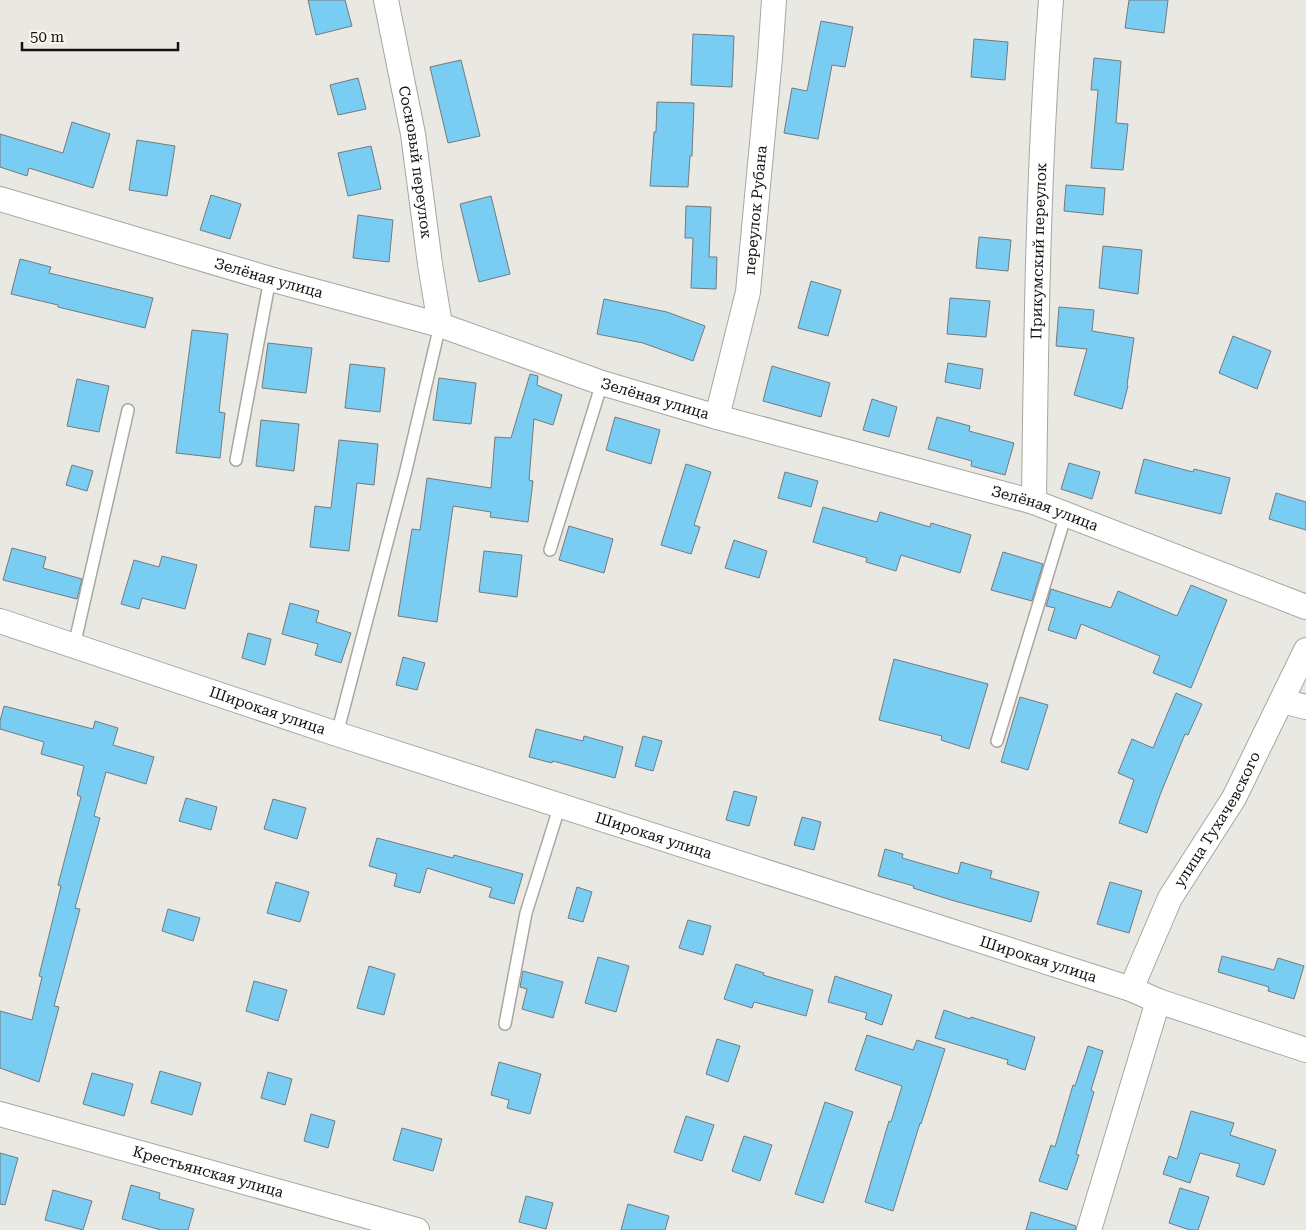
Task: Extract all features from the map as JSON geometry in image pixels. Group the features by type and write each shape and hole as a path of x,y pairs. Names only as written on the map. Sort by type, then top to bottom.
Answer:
{"street":[{"name":"Сосновый переулок","path":"386,0 413,134 440,325"},
{"name":"переулок Рубана","path":"717,416 748,292 774,0"},
{"name":"Прикумский переулок","path":"1034,502 1038,234 1043,98 1051,0"},
{"name":"Зелёная улица","path":"0,199 270,279 440,325 602,383 1034,502 1306,607"},
{"name":"Широкая улица","path":"0,621 337,734 1131,989 1158,1001 1306,1050"},
{"name":"улица Тухачевского","path":"1131,989 1170,898 1234,798 1306,650"},
{"path":"1282,701 1306,707"},
{"path":"1089,1230 1158,1001"},
{"name":"Крестьянская улица","path":"0,1114 417,1230"}],"lane":[{"path":"236,460 270,279"},
{"path":"337,734 406,470 440,325"},
{"path":"550,550 602,383"},
{"path":"74,646 128,410"},
{"path":"997,741 1066,514"},
{"path":"505,1024 526,913 560,805"}],"building":[{"path":"308,0 345,0 352,26 316,35"},
{"path":"1129,0 1168,0 1164,33 1125,28"},
{"path":"821,21 853,27 845,67 832,65 818,139 784,133 792,88 807,91"},
{"path":"693,34 734,36 732,87 691,85"},
{"path":"974,39 1008,42 1005,80 971,77"},
{"path":"1094,58 1121,61 1116,123 1128,124 1123,170 1091,168 1098,90 1091,90"},
{"path":"461,60 480,136 448,143 430,67"},
{"path":"358,78 366,109 338,115 330,85"},
{"path":"657,102 694,103 692,156 690,156 688,187 650,186"},
{"path":"72,122 110,134 93,188 29,168 27,176 0,167 0,134 63,153"},
{"path":"137,140 175,146 167,196 129,190"},
{"path":"371,146 381,189 348,196 338,153"},
{"path":"1066,185 1105,188 1103,215 1064,211"},
{"path":"211,195 241,204 230,239 200,230"},
{"path":"491,196 510,274 479,282 460,204"},
{"path":"686,206 711,207 709,257 717,257 716,289 691,288 693,238 685,238"},
{"path":"358,215 393,220 389,262 353,258"},
{"path":"979,237 1011,240 1008,271 976,268"},
{"path":"1103,246 1142,250 1138,294 1099,288"},
{"path":"20,259 51,267 49,273 153,298 145,328 11,294"},
{"path":"811,281 841,290 828,336 798,328"},
{"path":"950,298 990,301 986,337 947,334"},
{"path":"604,299 667,312 705,326 693,361 643,343 597,334"},
{"path":"1059,307 1094,310 1092,331 1134,338 1128,386 1122,409 1074,395 1087,349 1056,346"},
{"path":"192,330 228,334 219,412 225,413 220,458 176,453"},
{"path":"1233,336 1271,351 1257,389 1219,373"},
{"path":"268,343 312,348 306,393 262,388"},
{"path":"948,363 983,369 980,389 945,382"},
{"path":"350,364 385,368 380,412 345,408"},
{"path":"772,366 830,383 821,417 763,401"},
{"path":"530,374 538,376 537,385 562,395 553,425 534,419 529,480 533,481 528,522 490,517 491,512 453,506 437,622 398,616 412,529 420,530 427,478 491,488 495,437 511,438"},
{"path":"439,378 476,383 471,424 433,420"},
{"path":"77,379 109,386 99,432 67,426"},
{"path":"872,399 897,407 889,437 863,430"},
{"path":"615,417 660,430 651,464 606,450"},
{"path":"937,417 970,426 969,431 1014,443 1005,475 971,466 972,461 928,449"},
{"path":"261,420 299,424 294,471 256,466"},
{"path":"339,440 378,444 374,485 357,483 349,551 310,547 315,506 331,508"},
{"path":"1144,459 1193,472 1194,469 1230,478 1221,514 1135,493"},
{"path":"1069,463 1100,472 1092,499 1061,489"},
{"path":"686,464 711,472 694,525 700,527 691,554 661,545"},
{"path":"72,465 93,471 87,491 66,485"},
{"path":"785,472 818,481 811,507 778,498"},
{"path":"1276,493 1306,502 1306,530 1269,519"},
{"path":"823,507 877,522 880,512 930,527 931,523 971,535 960,573 901,555 896,571 866,562 867,558 813,542"},
{"path":"569,526 613,539 604,573 559,560"},
{"path":"734,540 767,551 759,578 725,568"},
{"path":"12,548 46,557 43,568 82,579 77,599 3,580"},
{"path":"484,551 522,555 517,597 479,592"},
{"path":"1003,552 1043,564 1032,601 991,590"},
{"path":"162,556 197,565 185,609 142,598 139,609 121,604 134,560 159,567"},
{"path":"1191,585 1227,600 1191,688 1153,673 1160,656 1081,624 1076,639 1048,630 1055,608 1046,606 1051,589 1111,608 1118,591 1177,616"},
{"path":"290,603 319,611 316,622 351,633 341,663 315,655 318,644 282,634"},
{"path":"248,633 271,639 265,665 242,658"},
{"path":"403,657 425,663 417,690 396,685"},
{"path":"894,659 988,684 969,749 941,740 942,736 879,720"},
{"path":"1176,693 1202,704 1188,735 1185,734 1147,833 1119,823 1134,780 1118,773 1132,739 1153,748"},
{"path":"1020,697 1048,705 1028,770 1001,762"},
{"path":"4,706 93,729 95,721 118,728 113,745 154,757 146,784 106,772 94,816 100,818 75,908 80,909 54,1006 59,1007 39,1082 0,1068 0,1011 32,1020 42,977 39,976 61,886 58,885 81,797 77,795 84,766 41,754 44,742 0,729"},
{"path":"536,729 583,741 584,736 623,747 615,778 553,761 552,763 529,757"},
{"path":"643,736 662,741 653,771 635,766"},
{"path":"734,791 757,797 749,826 726,820"},
{"path":"186,798 217,807 211,830 179,821"},
{"path":"273,799 306,808 297,839 264,829"},
{"path":"802,817 821,822 814,850 794,845"},
{"path":"377,838 453,858 454,855 523,874 514,904 489,897 492,888 427,868 420,893 394,886 397,874 369,866"},
{"path":"885,849 903,854 902,858 958,874 961,862 992,871 990,878 1039,892 1031,922 951,900 913,888 914,886 878,876"},
{"path":"276,882 309,892 300,922 267,913"},
{"path":"1110,882 1142,891 1129,933 1097,924"},
{"path":"577,887 592,892 583,922 568,918"},
{"path":"168,909 200,918 193,941 162,931"},
{"path":"688,920 711,926 703,955 679,948"},
{"path":"1222,956 1274,970 1278,958 1304,966 1294,999 1268,991 1269,987 1218,972"},
{"path":"598,957 629,966 616,1012 585,1003"},
{"path":"736,964 764,973 763,975 813,990 806,1016 754,1002 752,1008 724,999"},
{"path":"369,966 395,974 384,1015 357,1008"},
{"path":"523,971 563,982 553,1018 522,1009 527,989 520,987"},
{"path":"835,976 892,995 882,1025 865,1019 867,1013 828,1002"},
{"path":"254,981 287,990 278,1021 246,1011"},
{"path":"944,1010 1035,1037 1025,1070 1007,1064 1008,1060 935,1038"},
{"path":"867,1035 913,1050 917,1040 945,1049 893,1211 865,1202 889,1121 891,1122 902,1086 855,1070"},
{"path":"717,1039 740,1046 728,1082 706,1074"},
{"path":"1088,1046 1103,1051 1091,1090 1094,1092 1076,1154 1079,1155 1067,1190 1039,1181 1051,1145 1055,1147 1073,1085 1075,1086"},
{"path":"499,1062 541,1074 530,1114 507,1108 509,1100 491,1095"},
{"path":"160,1071 201,1083 192,1115 151,1103"},
{"path":"268,1072 292,1079 285,1105 261,1098"},
{"path":"92,1073 133,1084 124,1116 83,1104"},
{"path":"825,1102 853,1112 823,1203 795,1194"},
{"path":"1191,1111 1234,1123 1230,1135 1276,1150 1264,1185 1236,1176 1240,1164 1200,1153 1190,1183 1163,1174 1169,1156 1177,1159"},
{"path":"311,1114 335,1121 328,1148 304,1141"},
{"path":"686,1116 714,1125 702,1161 674,1152"},
{"path":"402,1128 442,1139 433,1171 393,1160"},
{"path":"744,1136 772,1145 760,1181 732,1171"},
{"path":"0,1153 18,1158 5,1205 0,1204"},
{"path":"131,1185 160,1193 159,1199 194,1209 188,1230 161,1230 122,1219"},
{"path":"1180,1188 1209,1197 1198,1230 1190,1230 1169,1223"},
{"path":"53,1190 92,1201 83,1230 45,1220"},
{"path":"526,1196 553,1203 546,1229 519,1222"},
{"path":"628,1204 669,1216 665,1230 621,1230"},
{"path":"1031,1212 1076,1226 1075,1230 1026,1230"}]}
